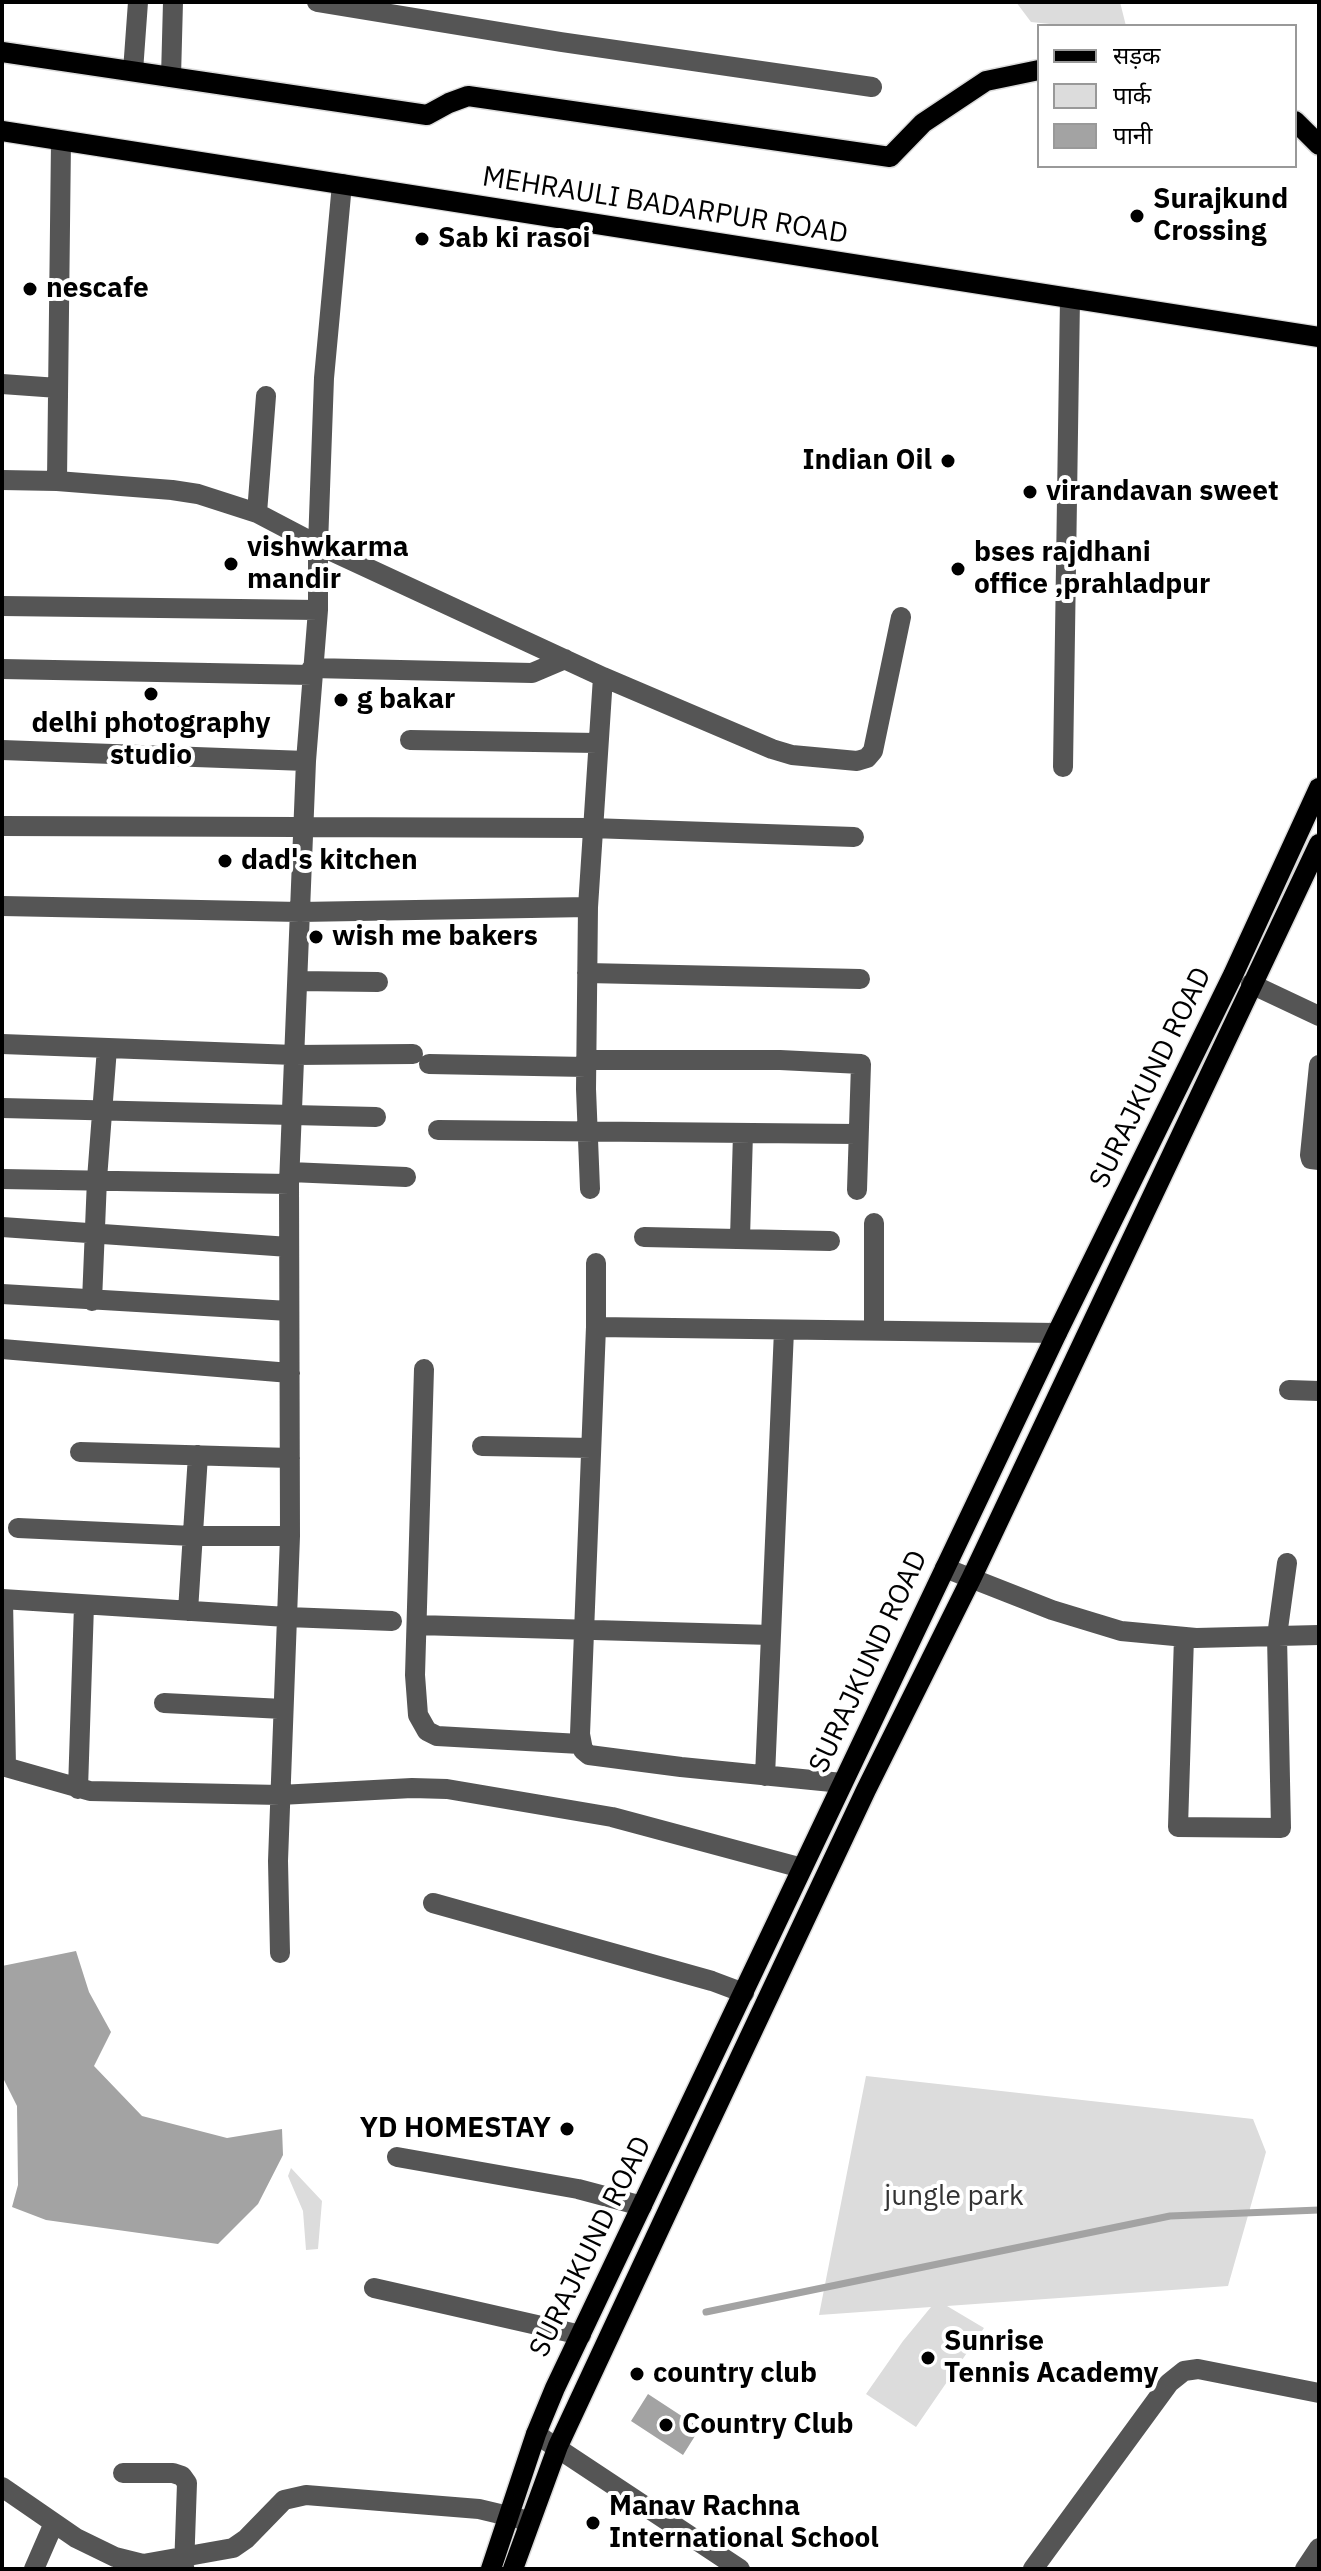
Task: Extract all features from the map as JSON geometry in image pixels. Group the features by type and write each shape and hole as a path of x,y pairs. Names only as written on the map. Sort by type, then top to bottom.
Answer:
{"main road":[{"path":"2,52 427,115 468,96 890,157 923,123 986,81 1037,70"},
{"path":"1297,123 1319,145"},
{"name":"MEHRAULI BADARPUR ROAD","path":"2,131 1319,337"},
{"name":"SURAJKUND ROAD","path":"491,2569 536,2434 581,2335 1057,1333 1240,962 1319,788"},
{"name":"SURAJKUND ROAD","path":"513,2569 558,2446 859,1804 971,1579 1319,844"}],"street":[{"path":"133,71 138,2"},
{"path":"171,77 173,2"},
{"path":"317,2 425,10 872,87"},
{"path":"57,481 61,141"},
{"path":"280,1953 278,1861 290,1536 289,1178 306,761 318,610 324,378 342,184"},
{"path":"1063,767 1070,298"},
{"path":"2,384 58,388"},
{"path":"257,513 266,396"},
{"path":"2,480 57,481 198,494 257,513 318,545 603,677 792,755 857,761 867,758 873,751 901,617"},
{"path":"2,606 318,610"},
{"path":"2,669 532,673 565,659"},
{"path":"590,1189 586,1064 588,907 603,677"},
{"path":"410,740 597,743"},
{"path":"2,750 306,761"},
{"path":"2,826 591,828 854,837"},
{"path":"2,906 300,912 588,907"},
{"path":"587,973 860,979"},
{"path":"298,981 378,982"},
{"path":"1251,984 1319,1016"},
{"path":"2,1044 586,1064 765,1060 861,1064 857,1190"},
{"path":"92,1301 107,1048"},
{"path":"1319,1065 1310,1155 1311,1159 1319,1160"},
{"path":"2,1108 376,1117"},
{"path":"438,1130 857,1134"},
{"path":"740,1238 743,1133"},
{"path":"2,1179 406,1177"},
{"path":"874,1223 874,1330"},
{"path":"2,1227 289,1247"},
{"path":"644,1237 830,1241"},
{"path":"596,1263 580,1744 589,1755 842,1783"},
{"path":"2,1294 289,1311"},
{"path":"596,1327 1057,1333"},
{"path":"765,1776 784,1330"},
{"path":"2,1349 290,1373"},
{"path":"424,1369 417,1625 418,1715 427,1731 437,1736 580,1744"},
{"path":"1289,1390 1319,1391"},
{"path":"482,1446 591,1448"},
{"path":"80,1452 290,1458"},
{"path":"188,1611 198,1455"},
{"path":"18,1528 193,1536 290,1536"},
{"path":"1184,1637 1178,1827 1281,1828 1277,1636 1287,1563"},
{"path":"945,1568 1121,1631 1184,1637 1319,1635"},
{"path":"392,1621 2,1599 4,1766 78,1789 280,1795 447,1789 612,1817 802,1868"},
{"path":"78,1789 84,1605"},
{"path":"417,1625 771,1635"},
{"path":"164,1703 283,1709"},
{"path":"433,1903 712,1981 744,1993"},
{"path":"397,2157 578,2189 642,2206"},
{"path":"374,2288 581,2335"},
{"path":"1033,2569 1169,2383 1184,2371 1198,2369 1319,2393"},
{"path":"536,2434 740,2569"},
{"path":"123,2473 173,2473 182,2476 187,2483 185,2563"},
{"path":"2,2487 76,2538 115,2557 143,2564 185,2563 233,2548 284,2500 306,2495 479,2509 530,2522"},
{"path":"34,2569 54,2523"},
{"path":"1305,2569 1319,2548"}],"green space":[{"path":"1016,2 1120,2 1126,24 1050,24 1031,22"},
{"name":"jungle park","path":"866,2076 1253,2119 1266,2152 1228,2286 947,2306 984,2328 916,2427 866,2394 931,2307 819,2315"},
{"path":"291,2168 322,2201 318,2249 306,2250 303,2211 288,2176"}],"water":[{"path":"76,1951 89,1992 111,2032 94,2066 142,2116 227,2138 282,2129 283,2155 258,2204 218,2244 46,2220 12,2207 18,2185 17,2106 2,2076 2,1966"},
{"name":"Country Club","path":"648,2394 700,2428 683,2455 631,2421"}],"waterway":[{"path":"706,2312 1170,2216 1319,2210"}],"place":[{"name":"Surajkund Crossing","path":"1137,216"},
{"name":"Sab ki rasoi","path":"422,239"},
{"name":"nescafe","path":"30,289"},
{"name":"Indian Oil","path":"948,461"},
{"name":"virandavan sweet","path":"1030,492"},
{"name":"vishwkarma mandir","path":"231,564"},
{"name":"bses rajdhani office ,prahladpur","path":"958,569"},
{"name":"delhi photography studio","path":"151,694"},
{"name":"g bakar","path":"341,700"},
{"name":"dad's kitchen","path":"225,861"},
{"name":"wish me bakers","path":"316,937"},
{"name":"YD HOMESTAY","path":"567,2129"},
{"name":"Sunrise Tennis Academy","path":"928,2358"},
{"name":"country club","path":"637,2374"},
{"name":"Country Club","path":"666,2425"},
{"name":"Manav Rachna International School","path":"593,2523"}]}
